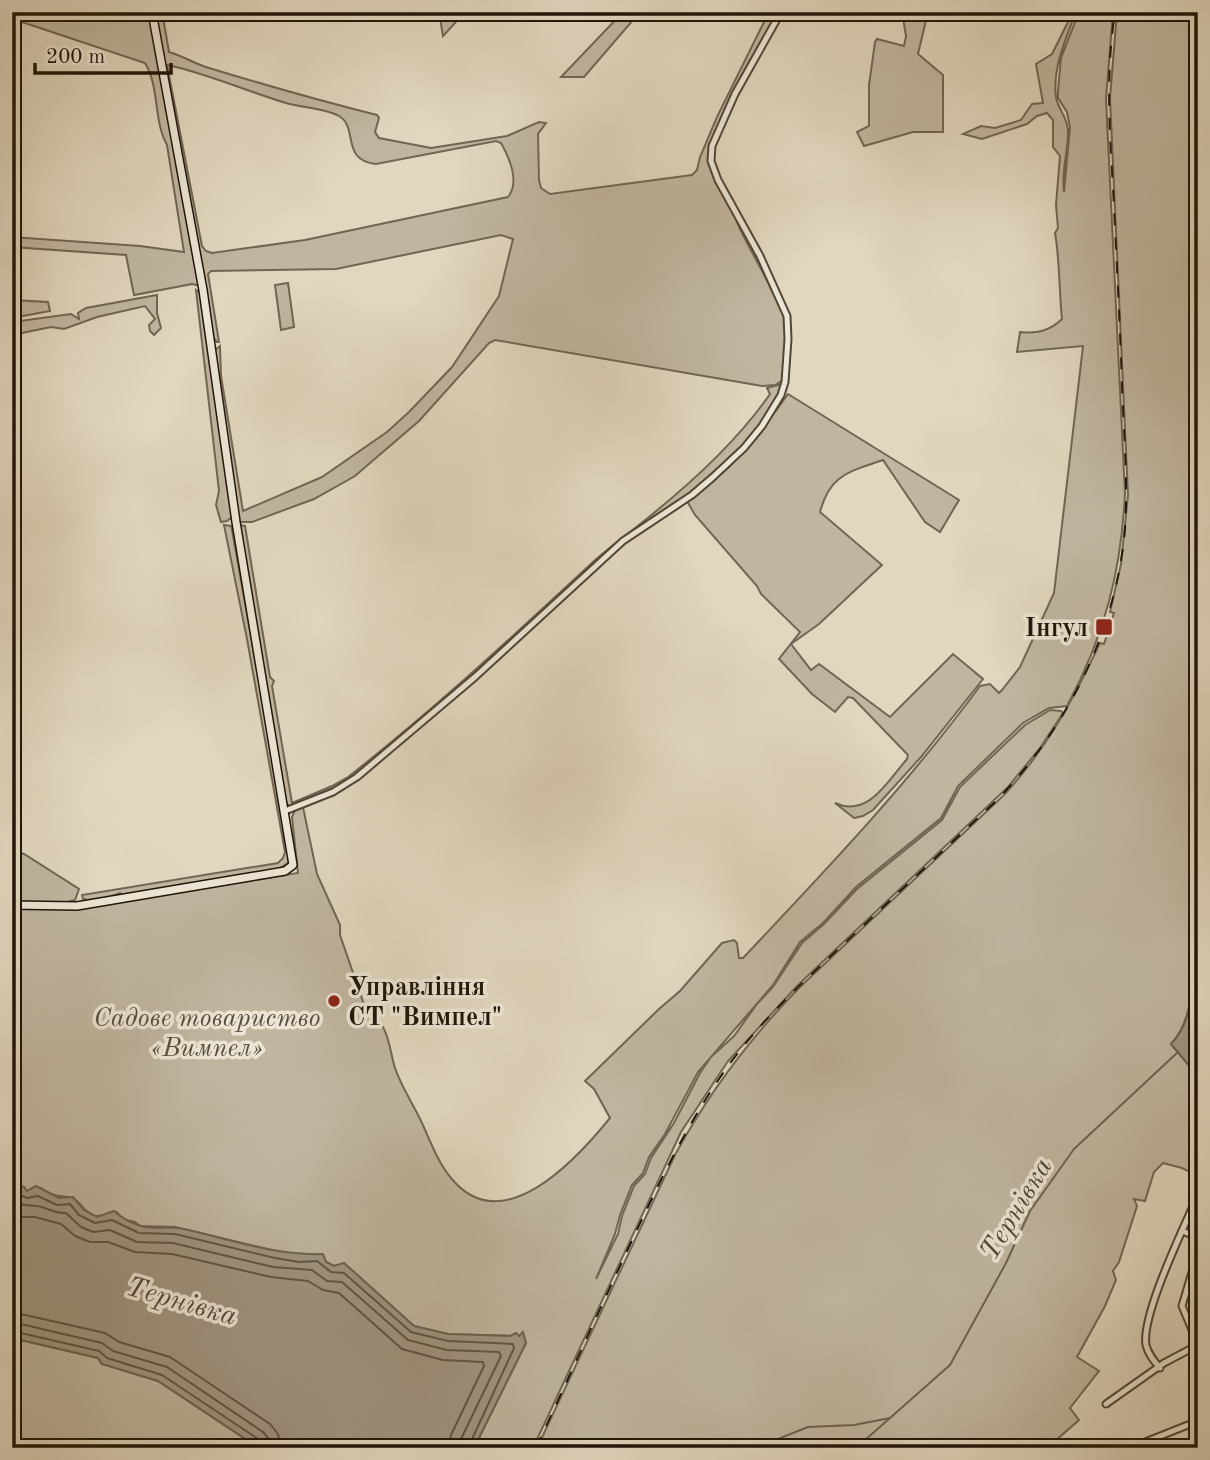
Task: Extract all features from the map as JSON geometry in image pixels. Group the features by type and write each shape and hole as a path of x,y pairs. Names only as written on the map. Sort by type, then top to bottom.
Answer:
{"street":[{"path":"12,905 77,906 103,902 285,871 291,867 293,861 236,522 202,290 152,12"},
{"path":"285,811 333,792 357,777 530,628 623,541 692,495 713,477 753,439 768,417 785,382 787,316 760,256 718,180 710,153 734,94 781,12"},
{"path":"1160,1368 1147,1349 1146,1329 1175,1244 1198,1195"},
{"path":"1182,1231 1198,1237"},
{"path":"1106,1404 1164,1363 1198,1345 1182,1306 1198,1252"},
{"path":"1130,1448 1198,1421"}],"green space":[{"path":"12,12 82,12 94,15 150,12 200,286 192,284 134,295 126,255 12,247 12,237 140,246 184,252 167,145 160,125 153,83 145,63 22,22 12,16"},
{"path":"153,12 162,12 169,52 209,68 377,115 379,118 375,132 379,138 431,148 507,136 539,122 546,123 538,134 539,180 541,188 550,194 692,175 697,170 717,117 769,12 778,12 710,145 709,154 715,176 782,311 786,328 783,380 775,385 762,386 495,340 489,343 419,421 355,476 314,499 252,522 240,522 214,351 220,346 221,376 243,511 322,477 387,432 409,412 452,367 499,296 513,239 501,235 336,269 211,271 208,274 219,342 212,336","holes":["167,65 286,103 339,116 345,121 358,156 376,164 496,141 501,143 510,163 512,191 508,197 305,240 212,253 206,251 202,246"]},
{"path":"439,12 465,12 443,36"},
{"path":"623,12 640,12 584,77 561,77"},
{"path":"902,12 928,12 918,54 943,75 943,132 913,132 864,146 857,132 869,126 869,85 875,42 877,39 904,46 906,36"},
{"name":"Садове товариство «Вимпел»","path":"1073,12 1076,12 1061,54 1055,86 1057,102 1068,127 1064,192 1070,127 1067,112 1058,98 1061,58 1079,12 1113,12 1106,99 1125,494 1115,578 1101,629 1067,706 1049,708 1023,723 958,786 941,818 856,887 823,923 800,942 773,985 698,1072 665,1134 649,1157 643,1173 632,1185 596,1279 618,1234 634,1186 645,1174 651,1158 674,1123 700,1073 773,987 802,943 824,924 857,889 942,820 960,787 1025,725 1050,710 1063,713 1040,748 1008,787 798,985 728,1061 681,1132 533,1448 474,1448 526,1343 519,1336 448,1334 414,1326 344,1263 334,1266 326,1262 322,1254 300,1255 276,1251 175,1227 140,1226 122,1219 117,1212 92,1215 73,1198 51,1194 41,1188 27,1191 12,1186 12,908 77,909 298,873 292,817 295,810 303,807 317,874 340,925 340,935 367,1013 380,1022 384,1029 395,1068 438,1158 451,1178 471,1195 493,1201 515,1198 558,1172 610,1118 594,1089 585,1081 680,991 722,943 734,940 739,958 743,958 895,792 980,686 990,684 999,693 1002,690 1020,667 1054,593 1083,346 1017,352 1020,332 1042,331 1062,319 1055,233 1058,228 1056,205 1060,156 1053,147 1053,120 1047,113 1037,116 1027,124 982,139 963,134 981,126 995,128 1021,120 1032,104 1043,103 1036,64 1052,54"},
{"path":"1117,12 1198,12 1198,959 1187,1014 1171,1044 1191,1068 1198,1060 1198,1176 1163,1163 1154,1172 1145,1201 1134,1199 1137,1206 1119,1262 1113,1271 1116,1280 1077,1357 1099,1371 1070,1408 1079,1420 1047,1448 537,1448 675,1155 716,1088 747,1046 800,987 1004,795 1046,741 1069,704 1100,643 1104,644 1114,613 1110,612 1121,564 1128,495 1110,98"},
{"path":"288,283 294,327 281,330 275,285"},
{"path":"196,290 200,293 232,517 221,522 216,505 219,491"},
{"path":"157,295 157,313 161,328 154,335 149,325 155,319 145,306 97,317 64,329 51,327 12,335 12,322 71,314 79,319 78,313 86,308"},
{"path":"12,300 48,302 50,311 12,318"},
{"path":"782,384 778,398 751,438 690,494 622,540 473,675 356,775 332,790 289,806 286,803 238,525 245,526 270,677 274,681 272,686 292,803 348,777 411,726 593,562 702,471 758,411 770,394 767,388"},
{"path":"788,394 959,500 940,532 925,522 883,460 842,476 824,499 820,512 882,565 819,624 791,644 811,670 819,664 890,717 953,654 983,679 921,757 873,810 854,818 835,803 857,806 867,802 884,787 908,755 853,698 848,697 835,712 812,694 779,659 800,632 761,594 695,515 687,501 730,466"},
{"path":"224,525 231,526 232,530 290,857 288,863 277,870 121,895 120,893 98,900 83,899 82,895 278,863 283,858 285,852"},
{"path":"12,850 24,854 79,889 75,900 63,903 12,902"},
{"path":"12,1338 98,1358 102,1364 158,1381 259,1448 12,1448"}],"water":[{"path":"1198,959 1198,1060 1191,1068 1171,1044 1188,1014"},
{"path":"12,1186 24,1187 27,1191 36,1186 59,1198 73,1197 84,1210 97,1217 114,1211 130,1222 146,1227 179,1228 269,1249 323,1254 326,1262 334,1266 344,1263 414,1326 448,1334 510,1336 516,1333 519,1336 523,1332 526,1343 474,1448 259,1448 158,1381 102,1364 98,1358 12,1338"}],"waterway":[{"name":"Тернівка","path":"856,1448 950,1365 1006,1263 1030,1211 1074,1149 1178,1052"},
{"path":"755,1448 808,1427 854,1425 890,1418"}],"railway":[{"path":"536,1448 662,1178 686,1132 728,1066 762,1024 799,986 996,801 1022,773 1066,710 1099,641 1120,567 1126,511 1109,77 1115,12"}],"place":[{"name":"Інгул","path":"1104,627"},
{"name":"Управління СТ \"Вимпел\"","path":"334,1001"}]}
